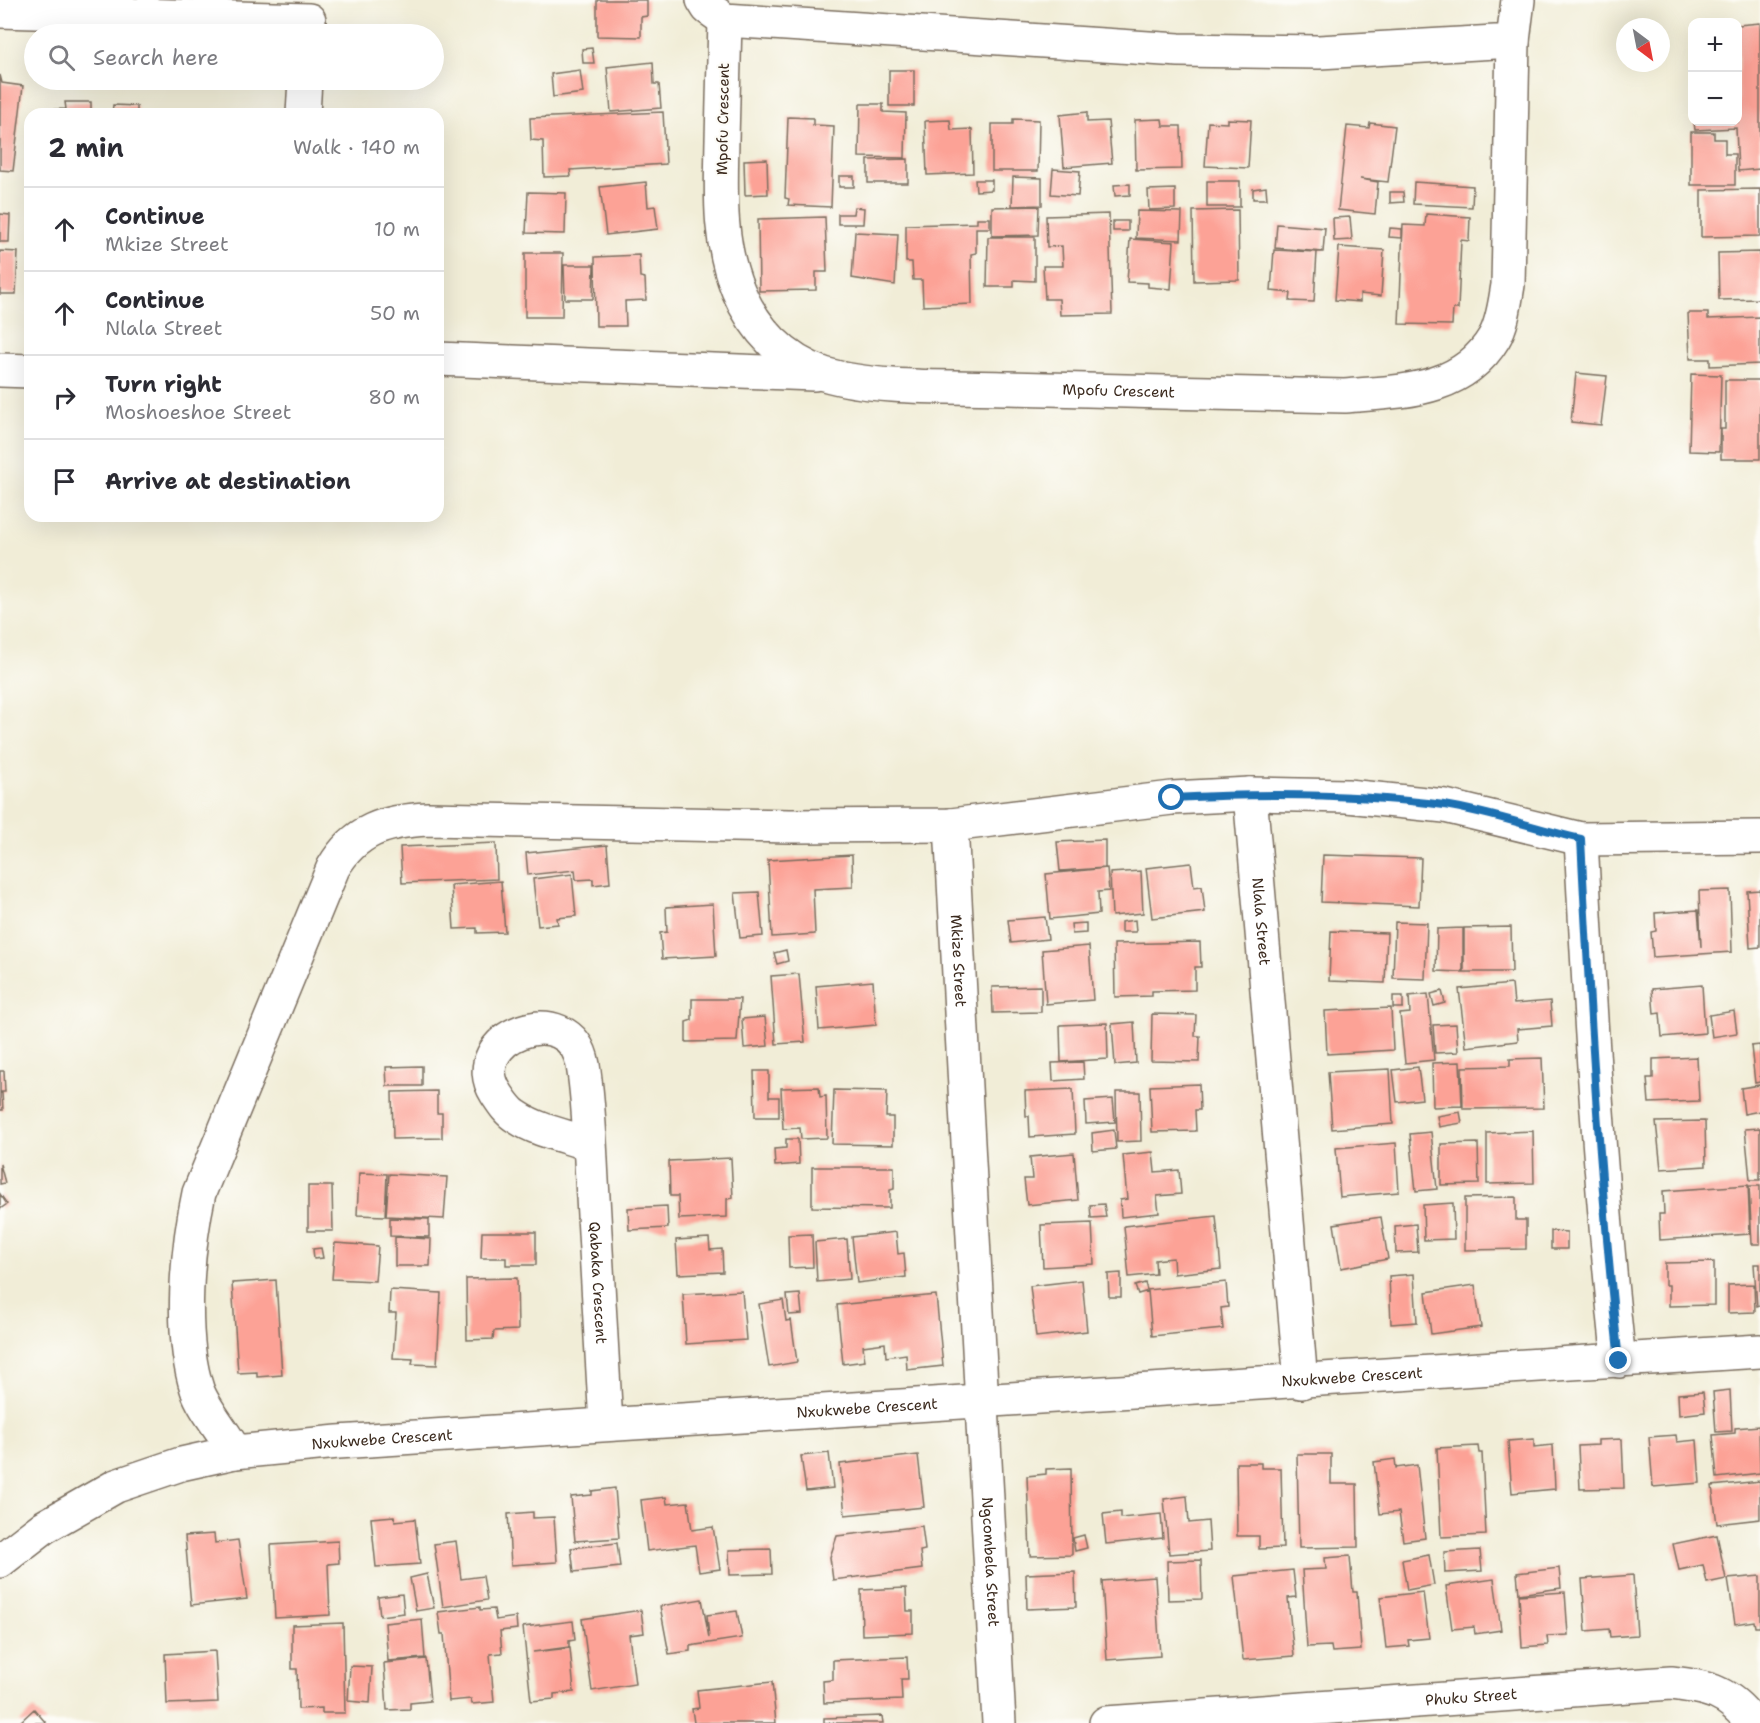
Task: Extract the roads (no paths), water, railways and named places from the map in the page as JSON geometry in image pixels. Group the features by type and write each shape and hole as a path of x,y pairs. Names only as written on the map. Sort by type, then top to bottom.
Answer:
{"street":[{"name":"Mpofu Crescent","path":"1513,41 1318,52 1179,50 714,10 720,221 727,257 738,291 755,323 775,346 789,357 825,374 867,382 941,386 1345,396 1406,391 1442,384 1481,355 1494,337 1503,314 1508,285 1513,41 1518,0"},
{"path":"0,12 309,18"},
{"path":"303,108 304,90"},
{"path":"444,359 825,374"},
{"path":"0,370 24,371"},
{"path":"236,1452 198,1392 193,1372 188,1279 192,1227 199,1193 333,868 344,849 361,835 383,826 418,820 790,826 951,825 1172,798 1250,794 1347,796 1445,806 1581,839 1760,837"},
{"name":"Nlala Street","path":"1250,794 1301,1382"},
{"name":"Mkize Street","path":"951,825 981,1400"},
{"path":"1581,839 1592,1060 1619,1361"},
{"name":"Qabaka Crescent","path":"589,1144 606,1424"},
{"name":"Nxukwebe Crescent","path":"0,1561 44,1527 116,1486 181,1464 236,1452 338,1442 606,1424 1760,1352"},
{"name":"Ngcombela Street","path":"981,1400 999,1723"},
{"name":"Phuku Street","path":"1106,1723 1671,1683 1704,1686 1731,1698 1752,1723"}]}
